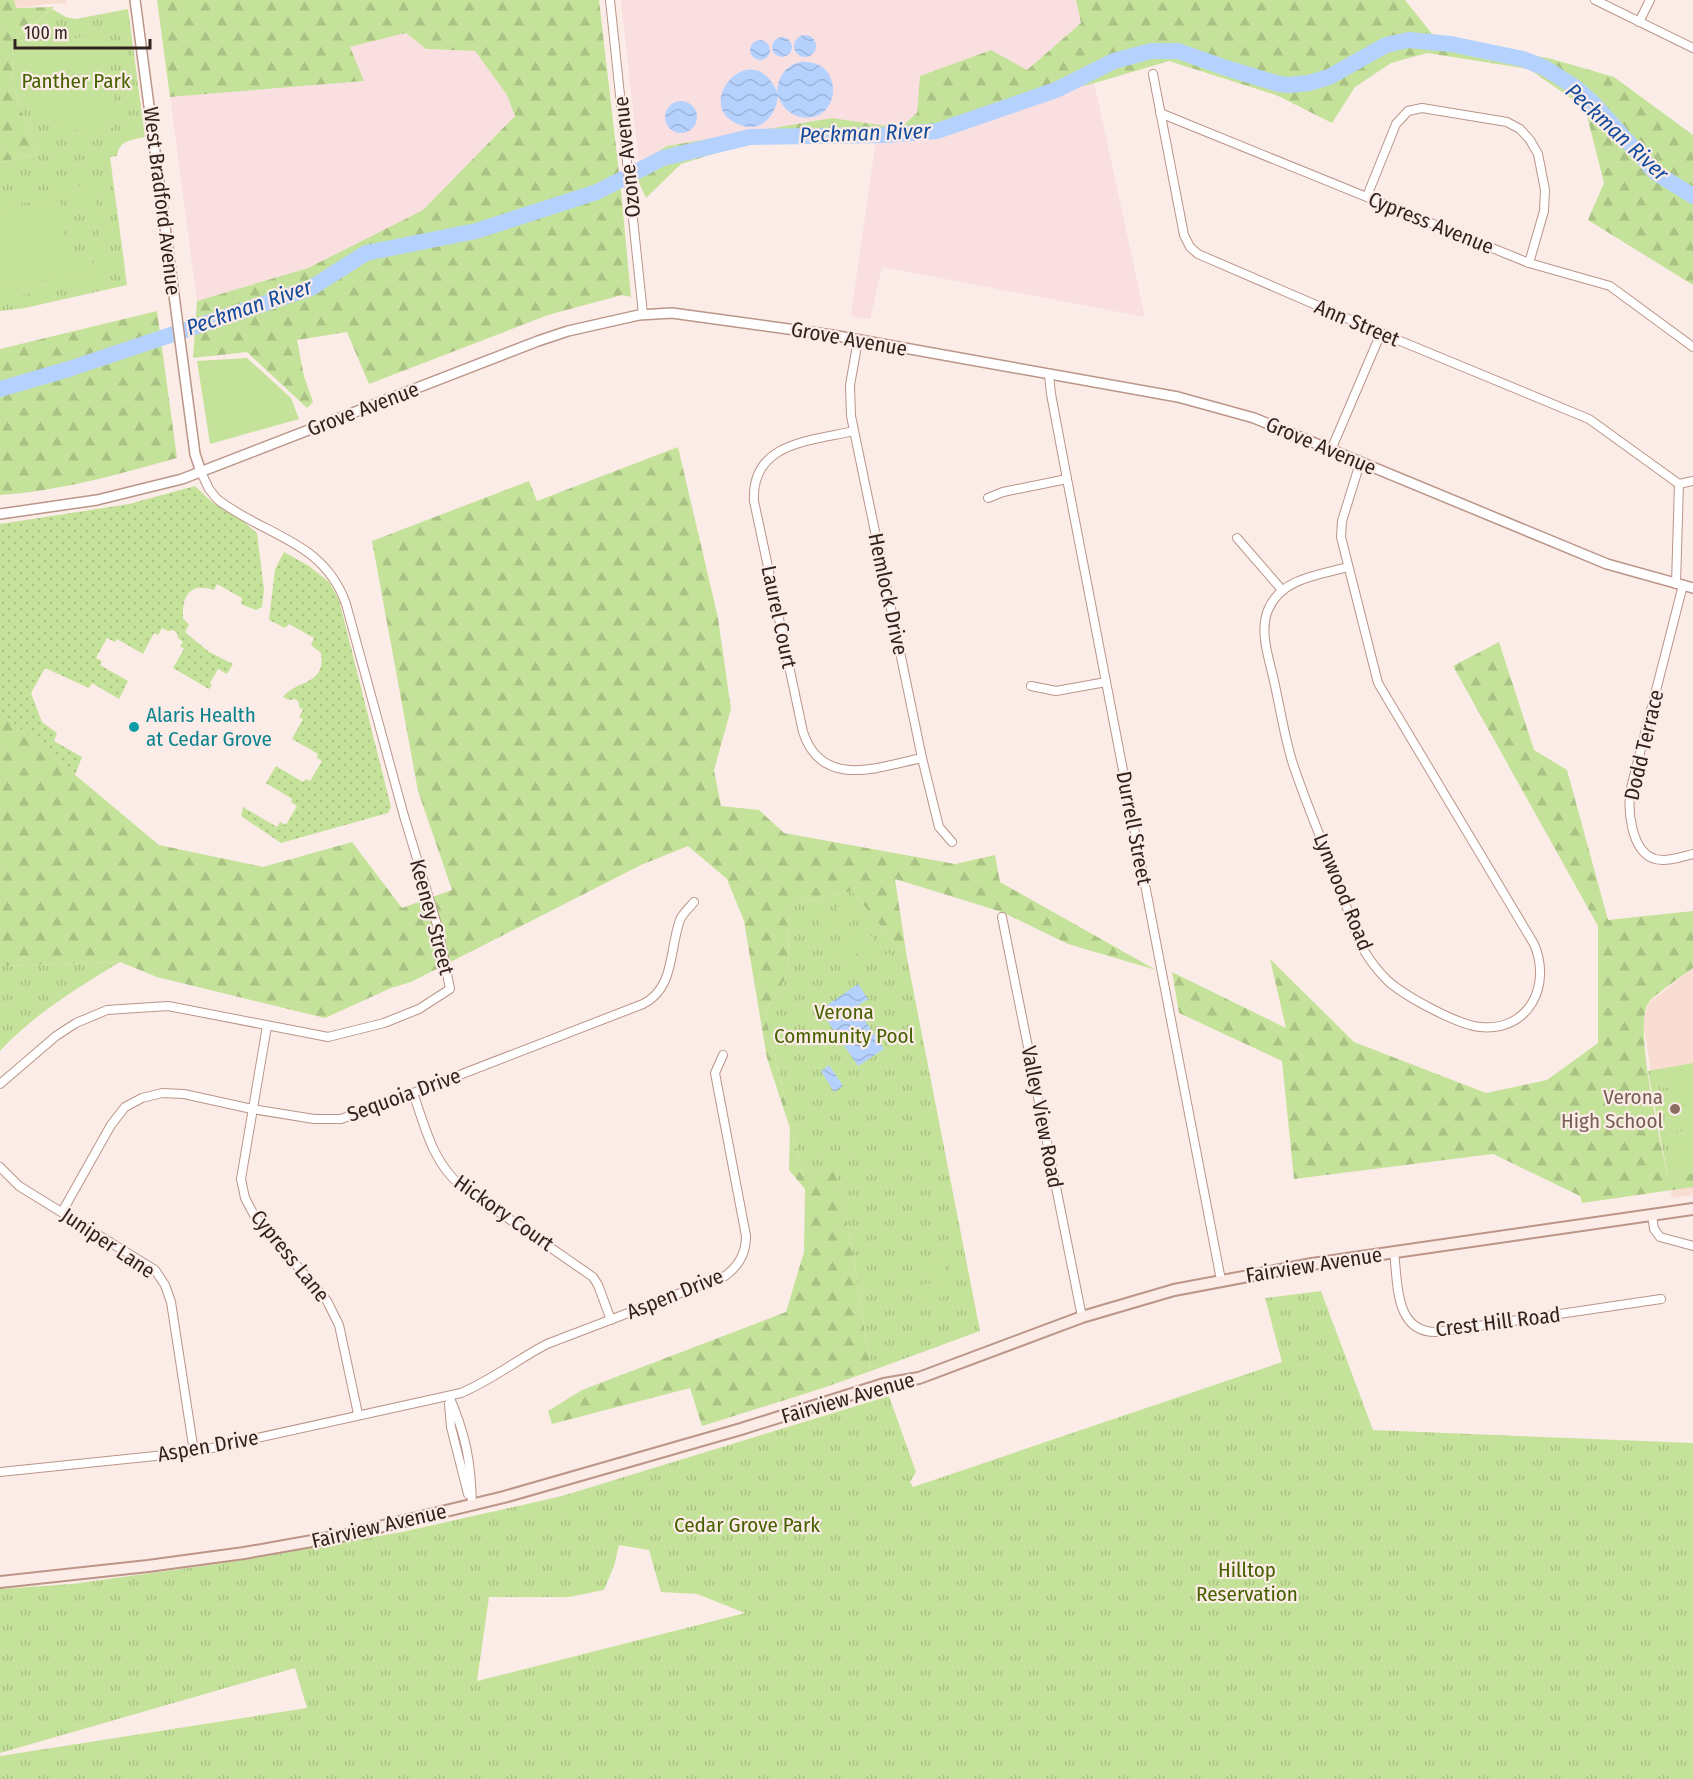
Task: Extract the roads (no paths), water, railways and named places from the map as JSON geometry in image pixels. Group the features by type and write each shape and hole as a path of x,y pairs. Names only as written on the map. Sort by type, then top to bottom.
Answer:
{"main road":[{"name":"Fairview Avenue","path":"0,1582 244,1553 346,1535 472,1505 741,1430 884,1384 920,1378 1082,1317 1174,1290 1221,1280 1394,1252 1693,1209"}],"street":[{"name":"West Bradford Avenue","path":"135,0 195,454 201,472"},
{"name":"Ozone Avenue","path":"610,0 643,314"},
{"path":"1595,0 1693,48"},
{"path":"1640,22 1650,0"},
{"name":"Ann Street","path":"1153,74 1184,235 1193,251 1202,257 1381,333 1589,419 1679,484"},
{"path":"1367,196 1396,124 1408,111 1422,108 1507,122 1525,134 1535,146 1545,190 1544,211 1529,263"},
{"name":"Cypress Avenue","path":"1160,113 1529,263 1610,286 1693,346"},
{"name":"Grove Avenue","path":"0,514 105,499 172,482 538,341 568,331 643,314 672,313 858,340 1178,397 1254,418 1607,564 1693,588"},
{"path":"1331,450 1381,333"},
{"name":"Hemlock Drive","path":"858,340 849,397 854,431 922,758 939,827 952,842"},
{"name":"Durrell Street","path":"1049,375 1221,1280"},
{"name":"Laurel Court","path":"854,431 791,446 776,452 760,469 754,485 754,501 803,732 809,746 824,762 846,771 861,771 922,758"},
{"name":"Lynwood Road","path":"1282,590 1268,609 1264,633 1292,759 1365,952 1387,980 1408,996 1473,1026 1490,1027 1506,1024 1523,1013 1536,998 1541,975 1538,951 1378,683 1341,537 1342,521 1360,463"},
{"name":"Keeney Street","path":"0,1084 56,1036 76,1023 107,1010 168,1006 328,1037 393,1020 419,1010 450,989 438,928 404,816 346,604 338,585 326,568 310,553 217,499 208,489 201,472"},
{"path":"988,498 1003,492 1067,479"},
{"path":"1679,584 1679,484 1693,481"},
{"path":"1237,538 1282,590 1298,580 1348,567"},
{"name":"Dodd Terrace","path":"1679,584 1631,788 1629,807 1637,843 1647,855 1661,860 1693,855"},
{"path":"1031,686 1056,691 1106,682"},
{"name":"Sequoia Drive","path":"62,1212 111,1125 125,1107 142,1098 162,1093 184,1094 252,1109 314,1119 333,1120 349,1117 648,1002 664,985 680,918 694,902"},
{"name":"Valley View Road","path":"1002,917 1082,1317"},
{"name":"Cypress Lane","path":"267,1026 241,1179 245,1198 254,1215 334,1311 358,1414"},
{"name":"Aspen Drive","path":"0,1472 194,1452 358,1414 449,1396 483,1384 523,1356 547,1344 725,1276 736,1267 743,1255 747,1236 715,1073 723,1055"},
{"name":"Hickory Court","path":"413,1094 432,1149 447,1173 460,1185 592,1277 598,1285 611,1320"},
{"name":"Juniper Lane","path":"0,1167 19,1186 155,1270 165,1285 171,1302 194,1452"},
{"path":"1652,1215 1654,1230 1660,1238 1693,1246"},
{"name":"Crest Hill Road","path":"1394,1252 1402,1310 1412,1324 1426,1331 1437,1332 1660,1299"},
{"path":"449,1396 451,1427 472,1505"}],"water":[{"path":"805,35 813,38 816,46 813,54 805,57 797,54 794,46 797,38"},
{"path":"782,37 789,40 792,47 789,54 782,57 775,54 772,47 775,40"},
{"path":"760,40 767,43 770,50 767,57 760,60 753,57 750,50 753,43"},
{"path":"800,62 815,64 826,70 832,80 831,102 824,111 814,117 797,116 786,110 778,96 771,116 755,127 740,125 726,116 721,104 723,91 730,80 741,72 754,70 766,76 777,92 783,73 790,66"},
{"path":"681,101 692,106 697,117 692,128 681,133 670,128 665,117 670,106"},
{"path":"858,984 868,999 856,1007 884,1049 858,1066 820,1010"},
{"path":"829,1065 843,1086 834,1092 821,1071"}],"waterway":[{"name":"Peckman River","path":"0,389 69,369 311,288 366,253 476,231 597,192 663,158 750,137 886,135 937,131 1056,90 1114,61 1151,51 1178,51 1226,68 1289,85 1309,83 1329,77 1386,45 1409,40 1451,44 1523,59 1545,68 1575,87 1593,103 1656,173 1693,196"}],"place":[{"name":"Alaris Health at Cedar Grove","path":"134,727"},
{"name":"Verona High School","path":"1675,1109"}],"park label":[{"name":"Panther Park","path":"76,81"},
{"name":"Verona Community Pool","path":"844,1024"},
{"name":"Cedar Grove Park","path":"747,1525"},
{"name":"Hilltop Reservation","path":"1247,1582"}]}
